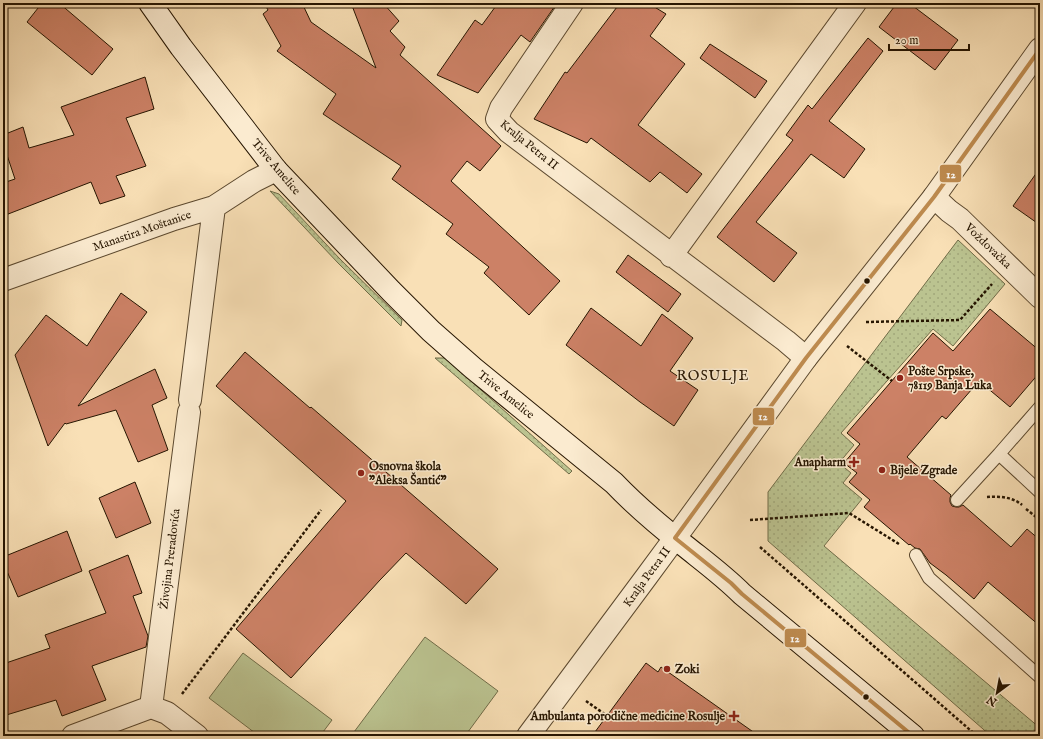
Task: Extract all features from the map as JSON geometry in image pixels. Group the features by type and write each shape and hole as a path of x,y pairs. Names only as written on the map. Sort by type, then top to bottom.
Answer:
{"street":[{"name":"Trive Amelice","path":"150,3 181,47 276,170 391,291 432,331 473,368 614,484 675,538 731,582 742,594 913,736"},
{"name":"Kralja Petra II","path":"572,3 501,108 497,119 509,132 806,358"},
{"path":"671,256 855,3"},
{"name":"Kralja Petra II","path":"528,736 644,581 806,358 934,197 1040,49"},
{"name":"Manastira Moštanice","path":"3,280 174,219 214,207 254,181 276,170"},
{"name":"Voždovačka","path":"934,197 960,219 1040,297"},
{"name":"Živojina Preradovića","path":"159,710 189,406 214,207"},
{"path":"72,736 159,710 197,736"}],"lane":[{"path":"957,500 1040,408"},
{"path":"999,454 1040,492"},
{"path":"916,555 929,578 1040,677"}],"path":[{"path":"861,323 960,320 996,280"},
{"path":"845,344 892,381"},
{"path":"957,500 998,496 1017,501 1040,520"},
{"path":"159,710 321,510"},
{"path":"750,520 849,513 916,555"},
{"path":"760,547 977,736"},
{"path":"582,698 613,720"}],"green space":[{"path":"270,191 279,194 340,259 402,320 401,326 338,263"},
{"path":"958,240 1005,284 953,346 933,329 841,433 854,445 839,463 851,473 843,483 862,499 824,546 1040,728 1040,736 991,736 768,541 768,492"},
{"path":"435,358 445,358 572,471 569,474"},
{"path":"425,637 498,691 465,736 351,736"},
{"path":"243,653 332,720 320,736 259,736 209,698"}],"building":[{"path":"42,3 59,3 113,49 92,75 27,22"},
{"path":"264,3 302,3 311,22 376,68 351,3 383,3 399,21 390,31 405,47 400,55 501,146 480,171 467,161 451,181 560,281 529,315 484,273 489,267 446,234 453,224 392,179 401,166 323,114 336,94 277,51 281,46 263,14 268,10"},
{"path":"498,3 557,3 530,42 521,35 478,93 437,75 475,20 482,25"},
{"path":"620,3 648,3 666,14 650,36 685,64 638,125 702,174 687,193 660,172 650,182 591,138 587,143 534,119 565,72 567,73"},
{"path":"897,3 909,3 958,40 935,70 879,27"},
{"path":"868,38 883,51 829,121 865,149 844,178 811,154 756,222 797,253 774,282 717,237 793,140 786,135 808,105 812,109"},
{"path":"710,44 767,81 755,98 700,58"},
{"path":"145,77 154,109 126,118 146,166 116,176 125,196 100,204 91,182 3,216 3,183 15,179 3,143 3,135 23,127 29,148 74,135 61,107"},
{"path":"1040,168 1040,225 1013,206"},
{"path":"628,255 681,294 668,312 616,272"},
{"path":"121,293 147,312 78,406 155,369 167,398 152,405 168,450 138,462 116,410 66,424 65,423 48,446 15,355 46,315 87,346"},
{"path":"591,308 641,346 662,314 693,338 670,371 698,390 674,426 566,345"},
{"name":"Bijele Zgrade","path":"990,309 1040,351 1040,372 1010,407 979,381 946,419 942,416 907,457 951,495 950,502 952,506 959,507 963,505 1011,547 1027,529 1040,540 1040,626 988,582 974,599 930,563 920,549 915,548 910,544 909,545 864,507 870,500 849,482 857,473 844,463 860,444 847,433 933,333 953,351"},
{"path":"245,352 310,408 311,407 498,569 466,604 406,553 291,678 236,629 346,501 216,386"},
{"path":"135,482 151,523 116,538 99,498"},
{"path":"67,531 82,571 18,597 3,562 3,557"},
{"path":"128,555 142,593 133,596 148,636 146,647 92,666 106,700 62,716 56,700 3,716 3,664 50,648 45,635 106,613 89,571"},
{"path":"646,663 658,672 661,667 759,736 592,736"}],"transit line":[{"name":"12","path":"913,736 742,594 731,583 675,538 806,358 934,197 1040,49"}],"place":[{"name":"Pošte Srpske, 78119 Banja Luka","path":"900,378"},
{"name":"Anapharm","path":"854,462"},
{"name":"Bijele Zgrade","path":"882,470"},
{"name":"Osnovna škola \"Aleksa Šantić\"","path":"361,473"},
{"name":"Zoki","path":"667,669"},
{"name":"Ambulanta porodične medicine Rosulje","path":"734,716"}],"district":[{"name":"ROSULJE","path":"713,376"}]}
